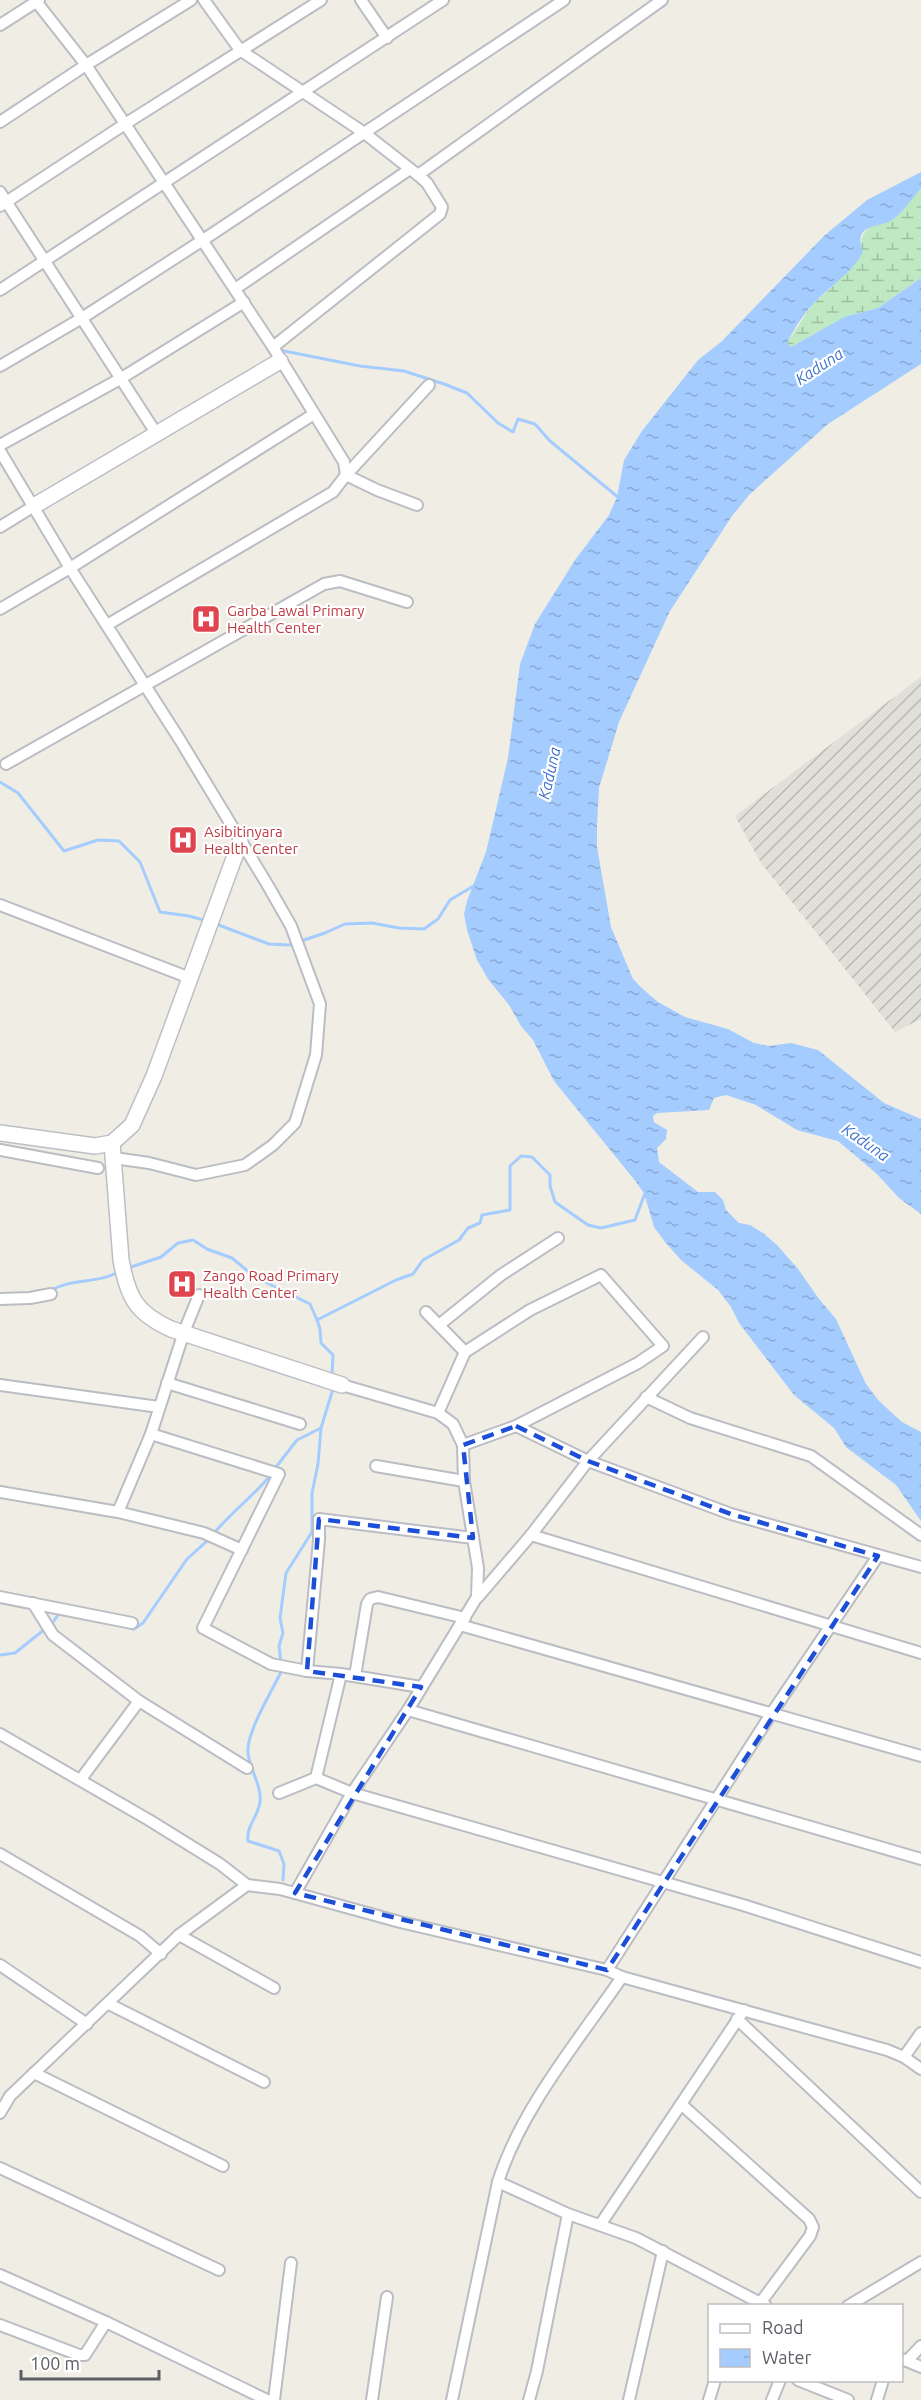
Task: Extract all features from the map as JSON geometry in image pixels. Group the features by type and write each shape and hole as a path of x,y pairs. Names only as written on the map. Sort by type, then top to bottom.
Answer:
{"street":[{"path":"0,122 191,0"},
{"path":"204,0 240,50 363,132 427,183 442,207 440,213 273,347"},
{"path":"3,204 124,124 321,0"},
{"path":"361,0 387,38"},
{"path":"0,290 443,0"},
{"path":"0,366 82,318 203,240 564,0"},
{"path":"235,289 414,172 662,0"},
{"path":"0,25 36,1 86,65 273,347 344,462 346,475"},
{"path":"0,192 3,204 46,261 156,433"},
{"path":"0,445 120,379 244,302"},
{"path":"0,527 280,361"},
{"path":"107,625 333,492 429,385"},
{"path":"0,609 314,414"},
{"path":"0,450 267,884 291,927 320,1004 316,1055 296,1123 273,1145 246,1165 196,1175 95,1146 0,1133"},
{"path":"346,475 417,505"},
{"path":"6,764 324,584 340,581 406,602"},
{"path":"240,842 154,1076 132,1125 113,1150 122,1268 138,1309 156,1322 319,1378 438,1413 453,1424 463,1445 464,1481 478,1568 477,1597"},
{"path":"0,905 190,978"},
{"path":"0,1150 98,1168"},
{"path":"439,1325 501,1275 558,1238"},
{"path":"438,1413 465,1352 530,1310 601,1275 663,1346 638,1363 516,1426 463,1445"},
{"path":"0,1299 30,1299 51,1294"},
{"path":"118,1512 151,1434 184,1332 199,1295"},
{"path":"426,1312 465,1352"},
{"path":"295,1893 352,1794 408,1710 477,1597 531,1535 588,1461 703,1337"},
{"path":"167,1383 300,1424"},
{"path":"0,1385 159,1407"},
{"path":"646,1397 690,1418 811,1456 921,1535"},
{"path":"516,1426 588,1461 731,1514 921,1568"},
{"path":"151,1434 279,1474 203,1628 271,1664 421,1687"},
{"path":"376,1466 464,1481"},
{"path":"0,1492 118,1512 204,1533 242,1550"},
{"path":"307,1671 319,1519 473,1538"},
{"path":"531,1535 921,1653"},
{"path":"607,1970 771,1714 878,1556"},
{"path":"0,1597 132,1623"},
{"path":"355,1676 367,1604 370,1599 378,1597 771,1714 921,1756"},
{"path":"33,1603 53,1635 139,1701 247,1768"},
{"path":"316,1778 341,1674"},
{"path":"81,1779 139,1701"},
{"path":"408,1710 921,1859"},
{"path":"0,1734 81,1779 220,1864 247,1886 295,1893 400,1922 607,1970 622,1977 740,2015 854,2041 904,2057 921,2069"},
{"path":"279,1793 316,1778 352,1794 744,1905 921,1962"},
{"path":"0,1854 140,1936 161,1954"},
{"path":"0,2113 10,2096 179,1935 247,1886"},
{"path":"179,1935 274,1988"},
{"path":"0,1965 87,2024"},
{"path":"452,2400 498,2182 506,2156 522,2122 622,1977"},
{"path":"109,2004 264,2082"},
{"path":"600,2225 740,2015"},
{"path":"740,2015 921,2192"},
{"path":"904,2057 921,2033"},
{"path":"34,2073 223,2166"},
{"path":"498,2182 568,2214 636,2238 663,2251 747,2301 764,2304 810,2236 813,2227 809,2219 681,2104"},
{"path":"0,2168 219,2270"},
{"path":"529,2400 537,2371 568,2214"},
{"path":"629,2400 663,2251"},
{"path":"851,2304 921,2262"},
{"path":"274,2400 291,2263"},
{"path":"0,2275 106,2322 267,2400"},
{"path":"372,2400 387,2297"},
{"path":"0,2325 79,2355 85,2355 106,2322"},
{"path":"921,2346 904,2360 921,2367"},
{"path":"709,2400 714,2382"},
{"path":"772,2400 779,2382"},
{"path":"803,2382 848,2400"},
{"path":"877,2400 882,2382"}],"highlighted area":[{"path":"516,1426 588,1461 731,1514 878,1556 607,1970 295,1893 421,1687 307,1671 319,1519 473,1538 463,1445"}],"shaded area":[{"path":"921,677 921,1019 895,1032 761,863 735,816"}],"green space":[{"path":"921,188 921,278 878,308 844,317 791,347 787,343 812,305 833,286 861,246 866,230 876,223 892,220"}],"water":[{"name":"Kaduna","path":"921,172 921,188 918,192 892,220 864,231 861,236 863,252 858,260 810,308 787,343 791,347 844,317 878,308 921,278 921,364 828,424 750,494 732,516 670,611 619,722 599,788 597,847 611,927 633,979 658,1002 685,1017 728,1029 754,1043 769,1046 791,1043 818,1050 884,1103 921,1119 921,1214 899,1198 877,1174 838,1141 797,1130 756,1105 726,1095 714,1098 709,1110 657,1113 653,1116 654,1122 667,1130 666,1139 657,1148 659,1162 698,1192 715,1192 723,1200 726,1210 739,1223 750,1225 777,1245 836,1319 866,1384 879,1401 902,1422 921,1432 921,1521 896,1485 846,1447 834,1428 794,1395 739,1323 731,1307 718,1290 681,1260 665,1242 654,1227 644,1193 554,1081 533,1040 488,979 477,960 464,914 486,852 508,758 520,664 535,624 575,560 609,515 617,497 624,460 642,431 698,360 721,342 825,235 867,200"}],"waterway":[{"path":"279,350 360,366 404,371 467,393 498,423 513,432 518,419 535,424 550,441 619,498"},
{"path":"0,782 18,793 64,851 98,840 119,841 140,862 160,912 207,921"},
{"path":"216,924 269,944 289,945 345,924 372,923 399,928 424,929 438,919 450,900 477,884"},
{"path":"332,1376 333,1355 321,1343 317,1320 396,1280 413,1274 423,1260 459,1240 468,1228 480,1223 482,1215 510,1210 510,1166 521,1156 532,1157 550,1175 550,1186 555,1202 588,1225 601,1228 635,1220 645,1193"},
{"path":"128,1268 161,1257 178,1243 193,1240 207,1249 232,1258 255,1277 310,1304 317,1320"},
{"path":"52,1290 68,1284 103,1278 120,1271"},
{"path":"281,1663 279,1646 283,1633 280,1618 286,1573 312,1532 312,1493 318,1464 321,1428 333,1389"},
{"path":"276,1467 297,1440 321,1428"},
{"path":"215,1532 270,1476"},
{"path":"127,1627 134,1629 143,1623 187,1559 207,1541"},
{"path":"51,1625 60,1612"},
{"path":"0,1655 15,1653 45,1629"},
{"path":"282,1670 251,1734 249,1744 249,1758 260,1802 250,1826 248,1841 279,1851 284,1864 283,1880"}],"place":[{"name":"Garba Lawal Primary Health Center","path":"206,619"},
{"name":"Asibitinyara Health Center","path":"183,840"},
{"name":"Zango Road Primary Health Center","path":"182,1284"}]}
